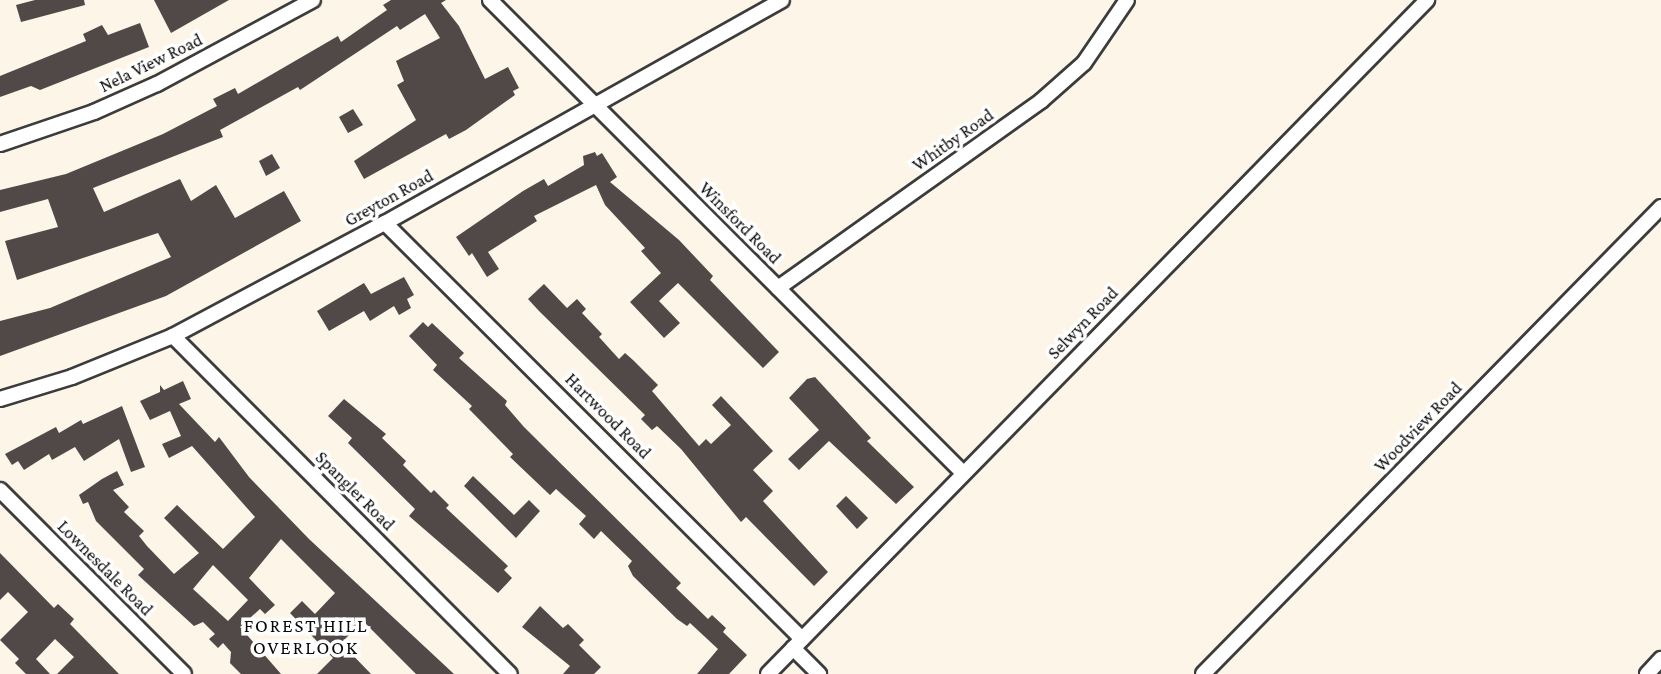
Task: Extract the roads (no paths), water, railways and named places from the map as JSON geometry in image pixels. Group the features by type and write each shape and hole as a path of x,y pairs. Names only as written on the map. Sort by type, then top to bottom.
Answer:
{"street":[{"name":"Nela View Road","path":"0,144 94,112 157,84 313,0"},
{"name":"Winsford Road","path":"490,0 963,472"},
{"name":"Greyton Road","path":"0,399 72,377 173,336 385,223 782,0"},
{"name":"Whitby Road","path":"778,288 1041,101 1084,63 1127,0"},
{"name":"Selwyn Road","path":"768,674 1427,0"},
{"name":"Woodview Road","path":"1203,674 1661,207"},
{"name":"Hartwood Road","path":"385,223 797,643 819,674"},
{"name":"Spangler Road","path":"173,336 510,674"},
{"name":"Lownesdale Road","path":"0,490 184,674"},
{"path":"1647,674 1661,659"}],"district":[{"name":"FOREST HILL OVERLOOK","path":"306,637"}]}
